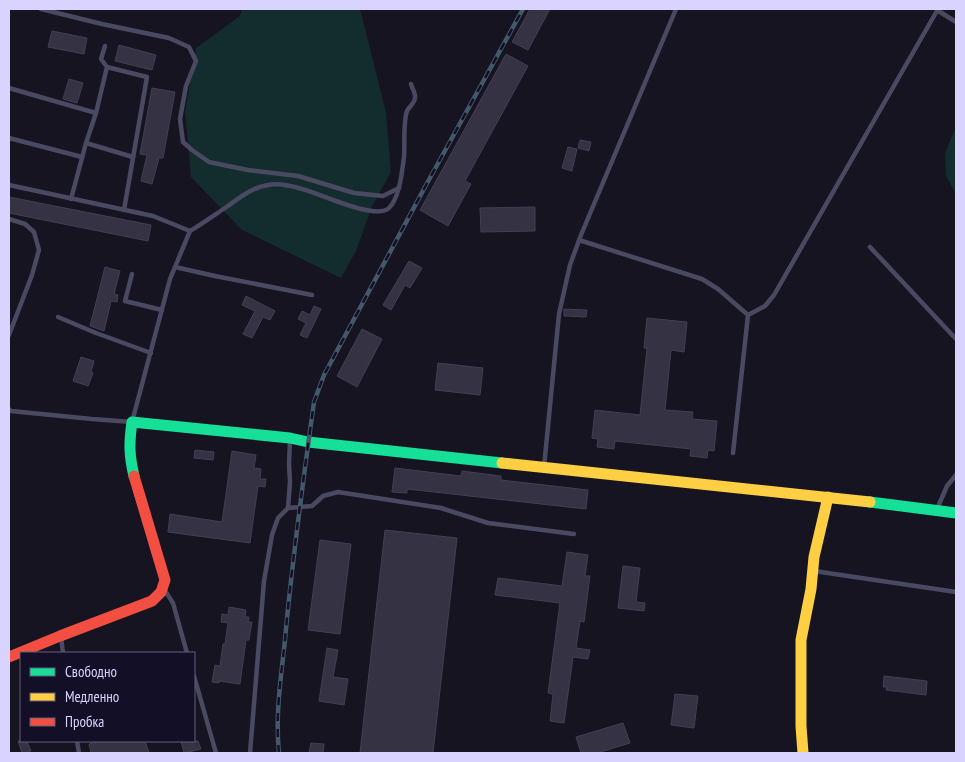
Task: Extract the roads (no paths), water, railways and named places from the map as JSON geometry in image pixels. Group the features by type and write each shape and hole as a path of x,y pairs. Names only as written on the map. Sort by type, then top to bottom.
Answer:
{"street":[{"path":"21,652 152,601 164,589 164,580 131,462 129,445 132,422 290,438 308,442 544,468 828,497 956,513"},
{"path":"803,753 801,726 801,640 811,588 814,557 828,497"}],"lane":[{"path":"41,9 169,38 189,47 196,61 186,86 180,119 183,142 209,162 248,170 298,176 354,192 383,196 399,188"},
{"path":"544,468 560,314 570,265 676,9"},
{"path":"748,315 765,306 774,295 937,9 956,22"},
{"path":"105,46 102,59 107,67 147,77 124,210"},
{"path":"71,198 96,113 107,67"},
{"path":"9,409 11,411 132,422 170,279 190,231 244,194 258,187 269,185 286,185 304,189 363,210 376,212 390,208 401,181 405,146 405,122 408,111 416,97 411,84"},
{"path":"9,88 96,113"},
{"path":"9,138 82,157"},
{"path":"86,143 133,157"},
{"path":"9,185 153,216 190,231"},
{"path":"9,219 26,224 34,232 39,250 32,275 9,335"},
{"path":"579,240 702,279 718,289 748,315"},
{"path":"870,247 956,339"},
{"path":"175,267 312,295"},
{"path":"132,274 125,301 162,310"},
{"path":"733,453 748,315"},
{"path":"58,317 151,353"},
{"path":"288,508 290,438"},
{"path":"937,510 947,486 956,475"},
{"path":"250,753 264,581 272,534 278,518 288,508 312,506 323,496 338,492 442,508 488,524 574,534"},
{"path":"812,570 956,592"},
{"path":"164,589 173,603 187,652"},
{"path":"60,636 63,652"},
{"path":"195,680 216,753"}],"railway":[{"path":"279,753 278,710 280,682 294,550 314,402 324,375 523,9"}]}
